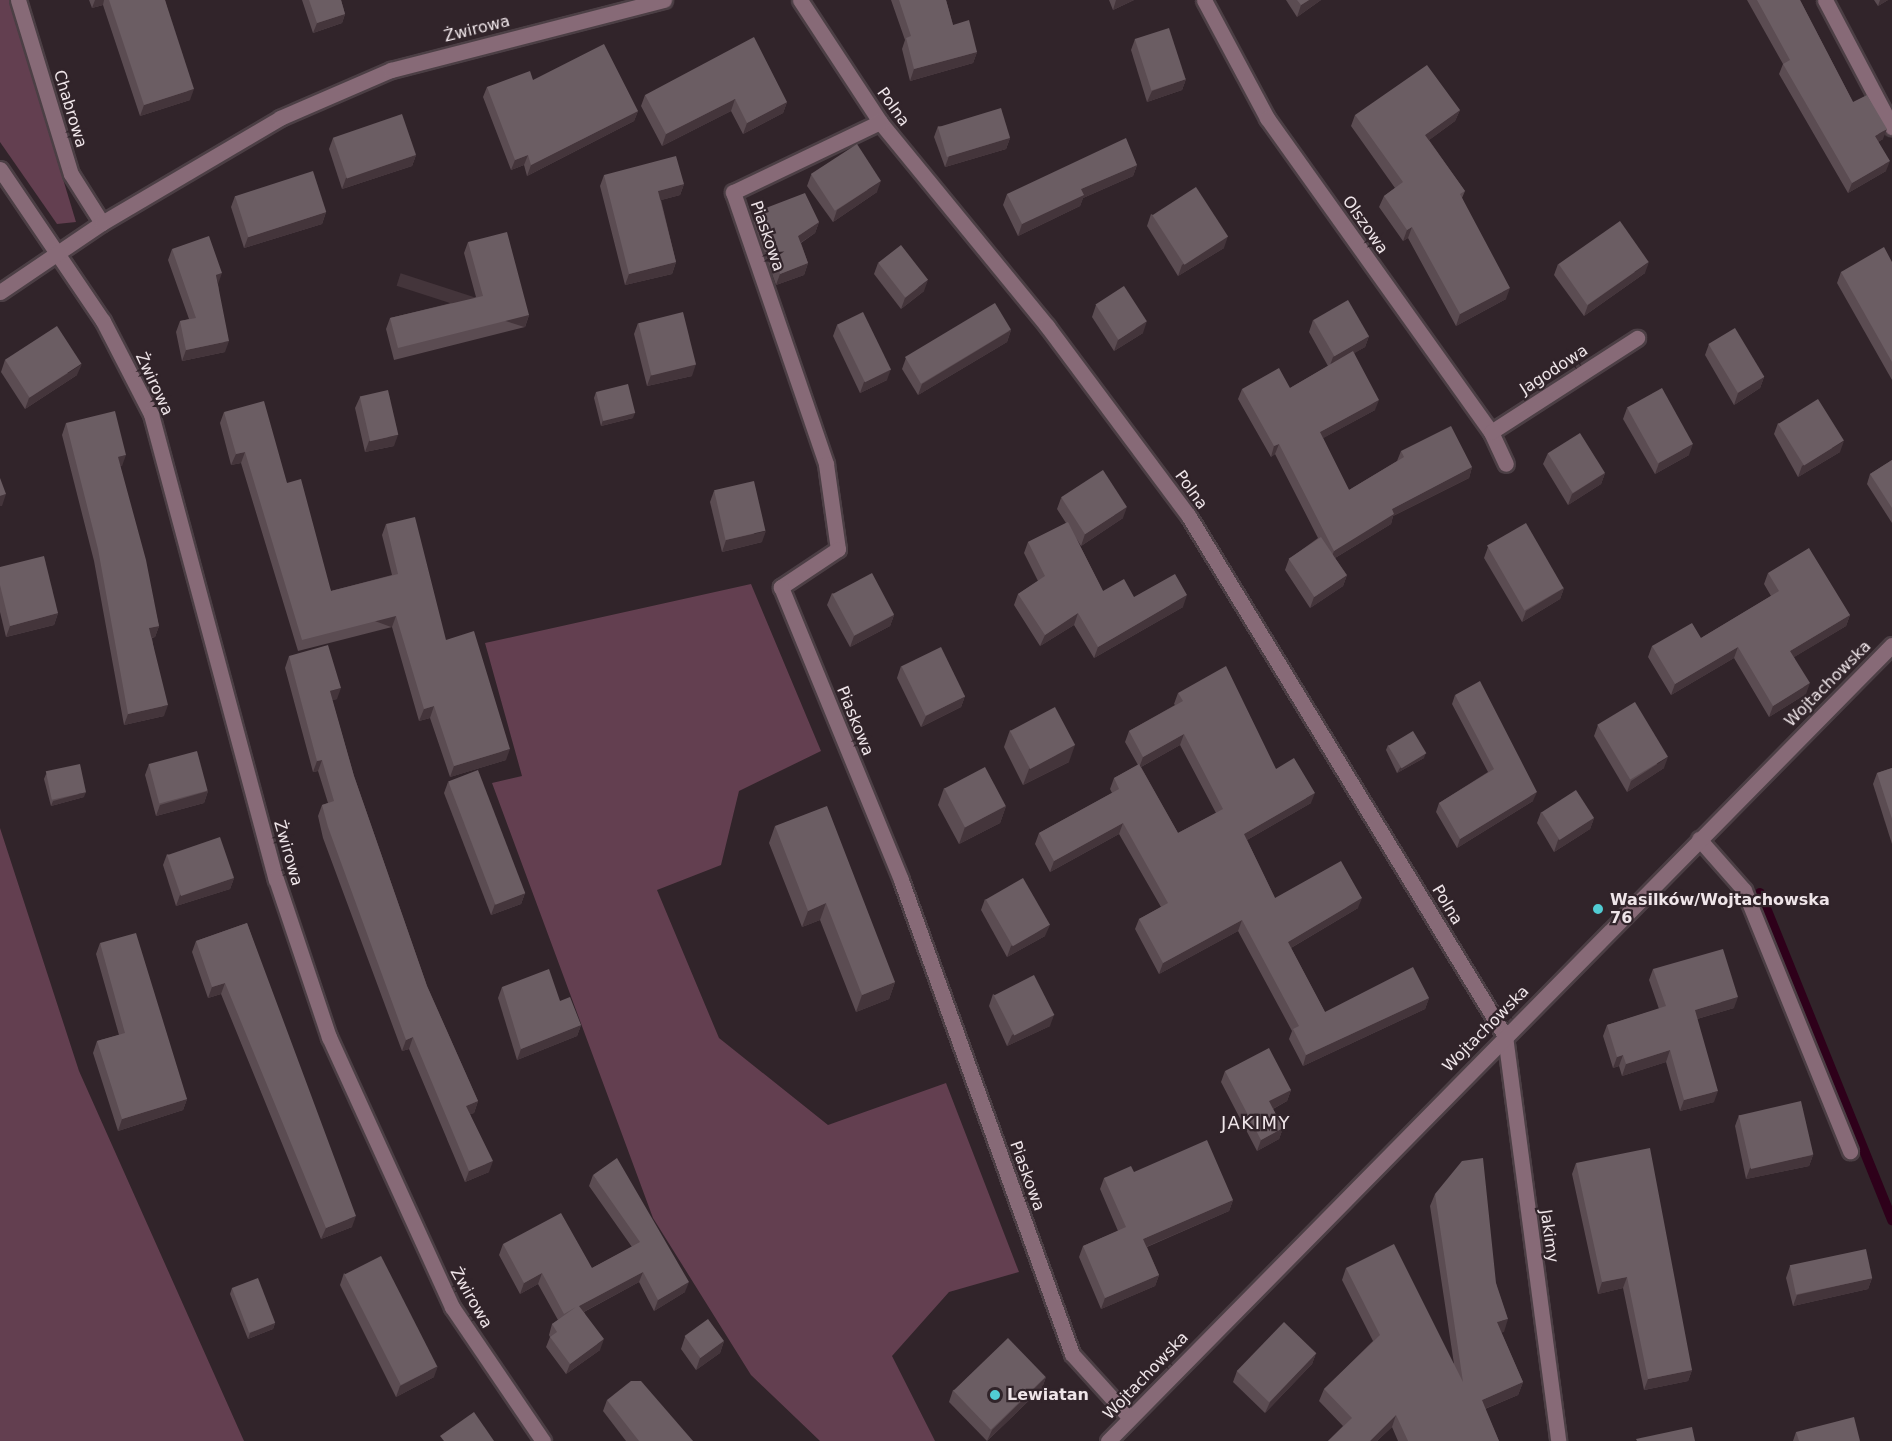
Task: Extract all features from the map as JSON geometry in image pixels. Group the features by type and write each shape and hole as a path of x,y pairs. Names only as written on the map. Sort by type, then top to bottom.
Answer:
{"street":[{"name":"Chabrowa","path":"18,0 71,174 102,223"},
{"name":"Żwirowa","path":"0,292 102,223 280,118 391,70 663,0"},
{"name":"Polna","path":"800,0 880,122 1047,326 1188,515 1505,1035"},
{"name":"Olszowa","path":"1204,0 1267,118 1491,432 1506,464"},
{"path":"1825,0 1892,125"},
{"name":"Piaskowa","path":"880,122 733,192 826,464 838,549 781,587 901,880 1072,1354 1130,1418"},
{"path":"0,170 56,254"},
{"name":"Żwirowa","path":"56,254 103,321 152,414 276,879 329,1037 452,1307 543,1441"},
{"name":"Jagodowa","path":"1491,432 1637,338"},
{"name":"Wojtachowska","path":"1108,1441 1505,1035 1892,645"},
{"path":"1699,839 1744,890 1850,1151"},
{"name":"Jakimy","path":"1505,1035 1558,1441"}],"shaded area":[{"path":"0,0 9,0 76,222 57,224 0,142"},
{"path":"751,584 821,751 739,791 721,865 657,890 719,1038 828,1125 946,1083 1019,1272 949,1292 892,1356 935,1441 820,1441 751,1375 653,1218 492,783 522,776 485,643"},
{"path":"0,828 79,1071 244,1441 0,1441"}],"building":[{"path":"109,0 165,0 194,89 144,105"},
{"path":"309,0 341,0 345,14 317,23"},
{"path":"899,0 946,0 953,25 969,20 977,52 914,69 906,38 911,36"},
{"path":"1297,0 1309,0 1301,5"},
{"path":"1757,0 1800,0 1853,102 1867,95 1887,129 1875,136 1890,161 1852,183 1783,64 1790,60"},
{"path":"1169,28 1186,79 1151,90 1135,39"},
{"path":"754,37 787,102 747,123 735,99 666,134 645,95"},
{"path":"604,44 638,111 531,165 528,155 515,160 487,87 530,71 533,80"},
{"path":"1427,65 1460,110 1425,135 1465,191 1460,194 1510,288 1460,314 1412,227 1407,230 1384,196 1403,182 1355,115"},
{"path":"1001,108 1010,138 947,157 938,127"},
{"path":"402,114 416,155 347,178 333,138"},
{"path":"1126,138 1137,165 1081,189 1084,195 1022,224 1007,194"},
{"path":"857,144 881,181 835,211 811,174"},
{"path":"676,156 684,184 658,191 676,262 629,274 604,175"},
{"path":"313,171 326,212 248,237 235,196"},
{"path":"1196,187 1228,236 1185,265 1152,215"},
{"path":"805,193 819,222 798,236 808,263 780,274 758,211"},
{"path":"1620,221 1649,262 1587,305 1559,264"},
{"path":"507,232 529,315 398,348 390,318 483,296 468,242"},
{"path":"209,236 222,273 216,275 229,341 186,350 180,321 196,318 172,249"},
{"path":"901,245 928,280 905,298 878,263"},
{"path":"1884,247 1892,262 1892,362 1841,272"},
{"path":"1124,286 1147,321 1118,340 1095,305"},
{"path":"1348,300 1369,336 1334,356 1313,320"},
{"path":"995,303 1011,330 921,384 905,357"},
{"path":"683,312 696,364 651,376 638,323"},
{"path":"863,312 891,370 865,382 837,325"},
{"path":"57,326 82,364 30,398 5,360"},
{"path":"1735,328 1764,377 1738,393 1708,344"},
{"path":"1353,351 1379,400 1320,432 1349,490 1404,457 1401,451 1451,426 1472,467 1392,509 1394,514 1334,551 1279,444 1274,446 1242,389 1279,368 1290,388"},
{"path":"628,384 635,413 603,421 596,392"},
{"path":"1662,388 1693,444 1658,463 1627,407"},
{"path":"388,390 398,435 370,441 360,397"},
{"path":"1818,399 1844,441 1804,465 1778,424"},
{"path":"264,401 287,483 301,479 331,591 398,574 386,524 415,517 446,640 474,631 510,749 454,766 434,706 424,709 396,616 302,640 245,452 236,454 224,412"},
{"path":"115,411 126,455 118,457 146,560 159,626 149,628 168,705 128,714 98,549 66,423"},
{"path":"1580,433 1605,473 1573,493 1548,453"},
{"path":"1892,460 1892,508 1870,474"},
{"path":"1103,470 1127,507 1085,534 1061,497"},
{"path":"0,478 6,494 0,496"},
{"path":"754,481 765,531 726,540 714,490"},
{"path":"1068,522 1103,591 1124,579 1134,597 1175,574 1187,595 1098,647 1078,613 1045,635 1018,594 1045,576 1028,542"},
{"path":"1526,523 1564,588 1525,610 1487,546"},
{"path":"1321,537 1347,575 1314,597 1289,559"},
{"path":"1809,548 1850,615 1790,651 1810,683 1773,706 1738,647 1675,684 1652,646 1692,623 1701,638 1779,591 1768,573"},
{"path":"44,556 58,613 10,626 0,585 0,567"},
{"path":"872,573 894,614 854,636 832,594"},
{"path":"328,645 341,688 330,691 354,776 427,986 478,1101 466,1106 493,1161 469,1171 413,1037 406,1040 322,805 334,801 322,760 317,761 289,656"},
{"path":"941,647 965,696 926,716 901,666"},
{"path":"1226,666 1276,769 1294,758 1315,793 1244,834 1275,898 1341,861 1362,898 1288,942 1325,1012 1413,967 1429,998 1306,1055 1293,1029 1299,1026 1242,920 1163,963 1139,919 1168,903 1123,823 1054,861 1039,833 1119,789 1114,778 1139,764 1178,833 1223,809 1184,734 1143,757 1129,731 1183,701 1178,693"},
{"path":"1480,681 1537,792 1460,839 1439,803 1494,769 1455,695"},
{"path":"1635,702 1668,757 1630,780 1597,725"},
{"path":"1055,707 1075,745 1030,769 1010,731"},
{"path":"1413,731 1426,753 1402,768 1388,746"},
{"path":"197,751 208,791 159,804 149,764"},
{"path":"80,764 86,792 52,800 46,771"},
{"path":"985,767 1006,806 965,827 944,789"},
{"path":"1892,768 1892,819 1877,773"},
{"path":"478,770 525,893 495,905 448,781"},
{"path":"1576,790 1594,818 1560,840 1542,812"},
{"path":"827,806 895,982 862,995 826,903 808,911 775,826"},
{"path":"220,837 234,878 181,896 167,855"},
{"path":"1023,878 1050,925 1013,946 986,900"},
{"path":"247,923 356,1216 326,1228 225,983 212,987 196,941"},
{"path":"136,933 187,1099 122,1119 97,1041 125,1033 100,943"},
{"path":"1723,949 1738,997 1695,1010 1718,1091 1684,1100 1670,1050 1626,1064 1623,1055 1617,1057 1607,1025 1666,1006 1653,969"},
{"path":"549,969 560,1001 570,997 581,1025 521,1049 502,987"},
{"path":"1034,975 1054,1015 1014,1036 994,995"},
{"path":"1269,1048 1291,1090 1269,1101 1283,1128 1261,1140 1225,1071"},
{"path":"1801,1101 1813,1155 1751,1169 1739,1115"},
{"path":"1207,1140 1233,1200 1143,1239 1159,1275 1105,1298 1083,1246 1126,1227 1104,1178 1131,1166 1134,1172"},
{"path":"1650,1148 1692,1370 1648,1379 1627,1277 1602,1282 1576,1163"},
{"path":"617,1158 689,1282 658,1300 643,1272 579,1306 604,1339 570,1364 550,1337 557,1332 552,1324 576,1307 564,1314 542,1273 524,1283 503,1244 561,1213 592,1268 640,1242 593,1175"},
{"path":"1483,1158 1496,1283 1508,1319 1497,1322 1523,1382 1482,1400 1499,1441 1408,1441 1396,1415 1370,1441 1328,1441 1352,1418 1324,1389 1380,1335 1346,1268 1394,1244 1463,1382 1435,1194 1462,1161"},
{"path":"1866,1249 1872,1278 1796,1295 1790,1265"},
{"path":"381,1256 437,1366 401,1385 344,1275"},
{"path":"258,1278 275,1323 249,1333 232,1288"},
{"path":"708,1319 724,1341 700,1358 685,1336"},
{"path":"1284,1322 1316,1353 1269,1402 1237,1371"},
{"name":"Lewiatan","path":"1008,1338 1046,1377 991,1430 953,1391"},
{"path":"631,1381 641,1381 693,1441 639,1441 607,1400"},
{"path":"474,1412 494,1441 444,1441 440,1436"},
{"path":"1854,1417 1860,1441 1799,1441 1796,1432"},
{"path":"1692,1427 1695,1441 1637,1441 1636,1439"}],"waterway":[{"path":"1760,893 1892,1220"}],"place":[{"name":"Wasilków/Wojtachowska 76","path":"1598,909"},
{"name":"Lewiatan","path":"995,1395"}],"district":[{"name":"JAKIMY","path":"1256,1123"}]}
